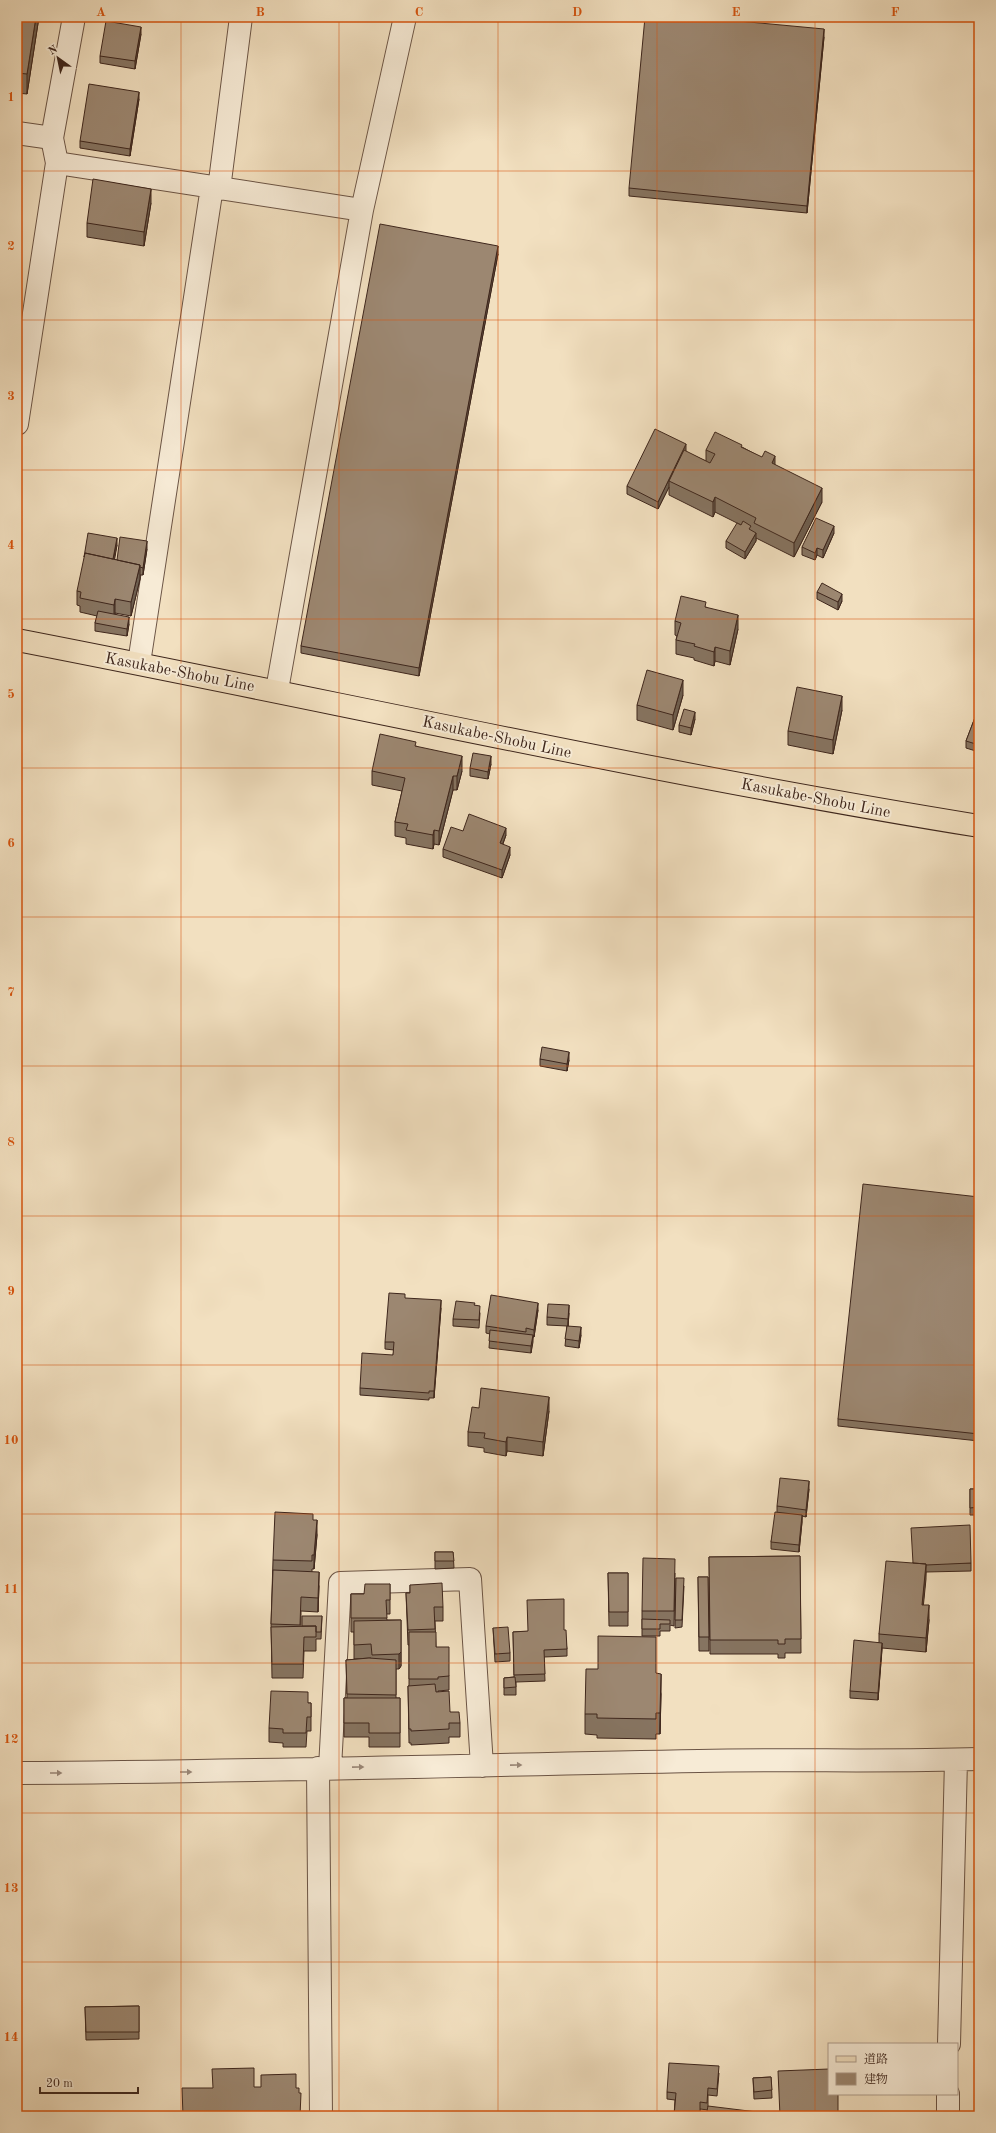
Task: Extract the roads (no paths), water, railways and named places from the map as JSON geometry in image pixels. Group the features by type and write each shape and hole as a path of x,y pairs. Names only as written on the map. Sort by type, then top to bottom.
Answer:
{"main road":[{"name":"Kasukabe-Shobu Line","path":"17,640 277,690 585,754 979,826"}],"street":[{"path":"17,424 57,163 52,138 74,17"},
{"path":"139,663 242,17"},
{"path":"277,690 362,210 405,17"},
{"path":"17,133 52,138"},
{"path":"57,163 362,210"},
{"path":"321,2116 324,1768 340,1583 470,1579 482,1766"},
{"path":"17,1773 197,1772 324,1768 703,1761 979,1759"},
{"path":"949,2043 956,1760"},
{"path":"948,2095 948,2116"}]}
